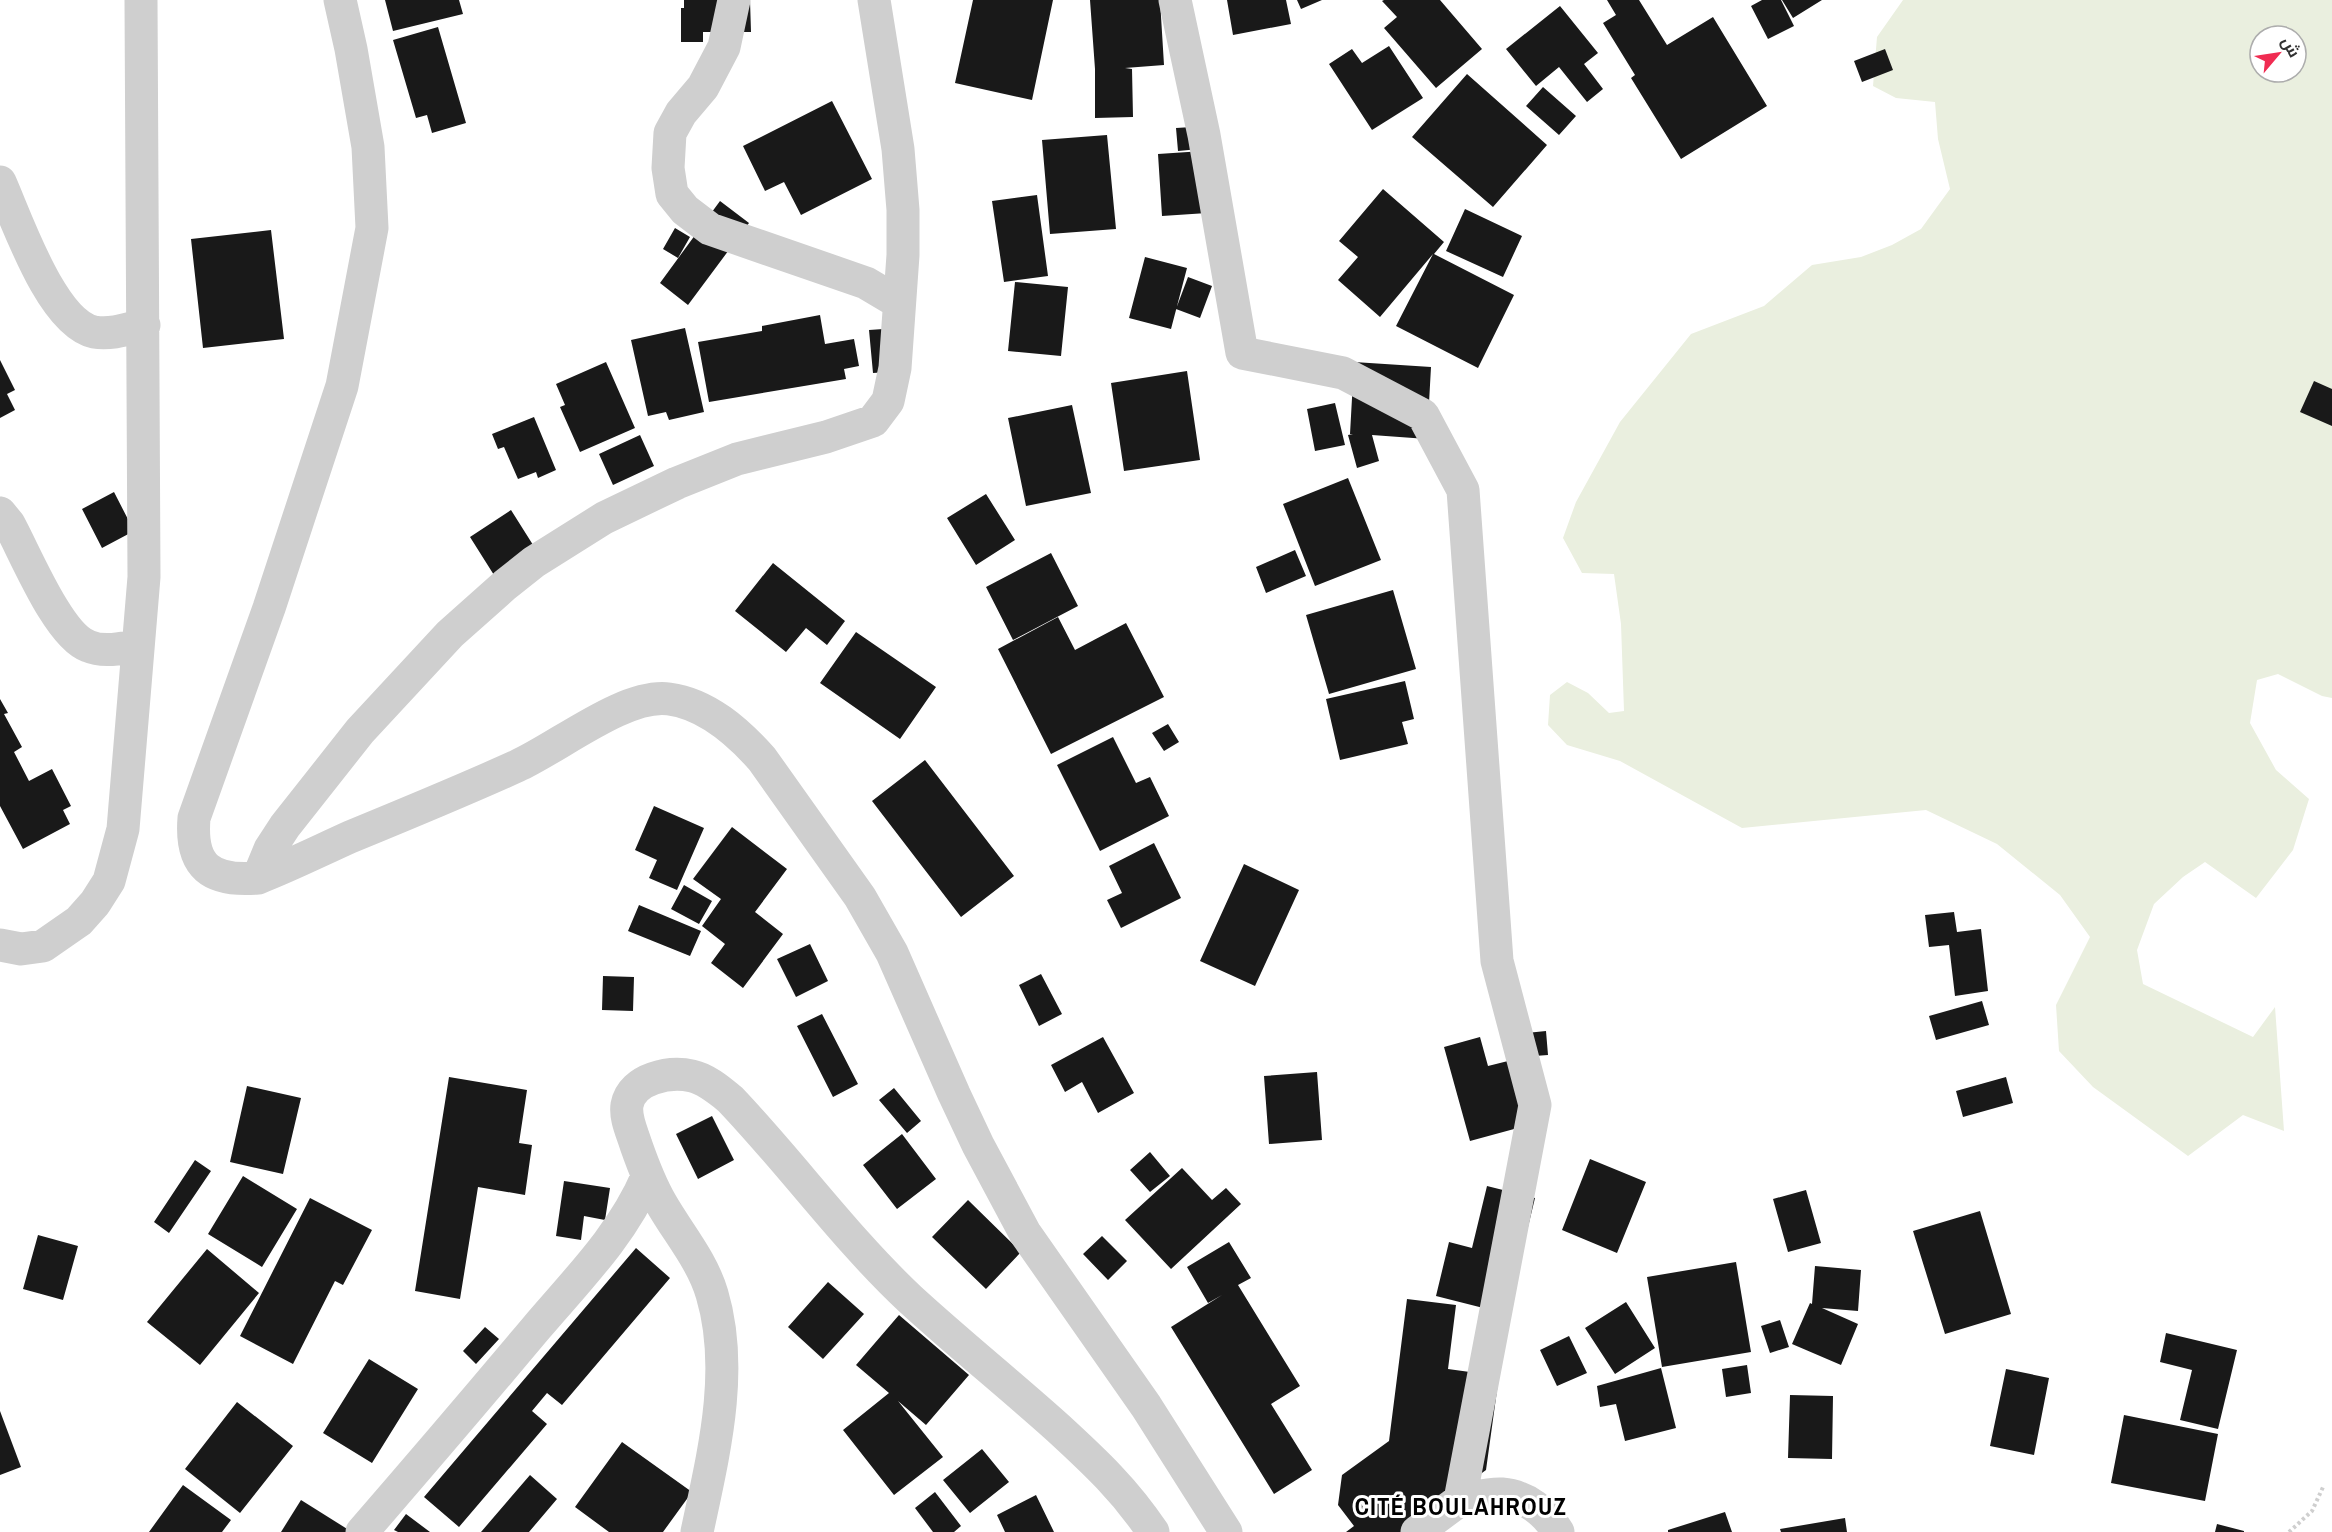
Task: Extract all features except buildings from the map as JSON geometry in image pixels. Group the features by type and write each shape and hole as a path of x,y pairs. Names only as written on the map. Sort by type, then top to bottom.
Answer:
{"street":[{"path":"0,945 21,949 43,946 79,921 95,903 109,881 123,829 144,577 141,0"},
{"path":"340,0 368,147 372,228 342,386 269,608 194,818 192,838 196,854 206,869 219,876 238,879 258,878 520,765 625,706 645,700 668,699 687,704 724,723 745,740 762,759 860,897 892,953 963,1115 1025,1233 1146,1406 1226,1532"},
{"path":"734,0 724,47 703,87 681,113 670,133 668,168 672,194 684,210 710,228 866,283 898,302"},
{"path":"258,878 270,849 285,826 360,730 450,634 534,562 604,518 676,483 737,459 826,437 873,421 888,401 895,368 903,255 903,210 898,149 874,0"},
{"path":"1174,0 1204,135 1242,353 1343,373 1423,416 1463,490 1497,960 1535,1105 1460,1500"},
{"path":"0,182 50,293 75,324 93,332 114,333 144,325"},
{"path":"0,513 9,524 60,620 73,638 88,646 105,650 138,646"},
{"path":"697,1532 712,1461 719,1411 721,1348 712,1292 702,1269 647,1177 628,1122 627,1104 634,1091 660,1076 693,1076 709,1083 730,1099 823,1207 908,1297 1099,1465 1128,1496 1153,1532"},
{"path":"362,1532 467,1412 614,1234 640,1194 647,1177"},
{"path":"1417,1532 1460,1500 1501,1494 1527,1501 1549,1517 1558,1532"}],"path":[{"path":"2289,1532 2312,1511 2324,1485"}],"green space":[{"path":"1903,0 2332,0 2332,698 2322,696 2278,674 2257,680 2250,723 2276,770 2309,799 2293,850 2256,898 2205,862 2183,877 2154,904 2137,950 2143,984 2253,1037 2275,1007 2284,1131 2243,1115 2188,1156 2093,1087 2059,1051 2056,1005 2090,937 2060,895 1997,844 1926,810 1742,828 1620,761 1567,745 1548,725 1550,695 1567,682 1588,693 1609,713 1624,711 1621,624 1614,574 1582,573 1563,538 1576,502 1620,422 1691,334 1764,306 1812,265 1861,257 1892,245 1921,229 1950,189 1938,139 1935,102 1896,98 1873,86 1877,37"}],"district":[{"name":"CITÉ BOULAHROUZ","path":"1461,1507"}]}
